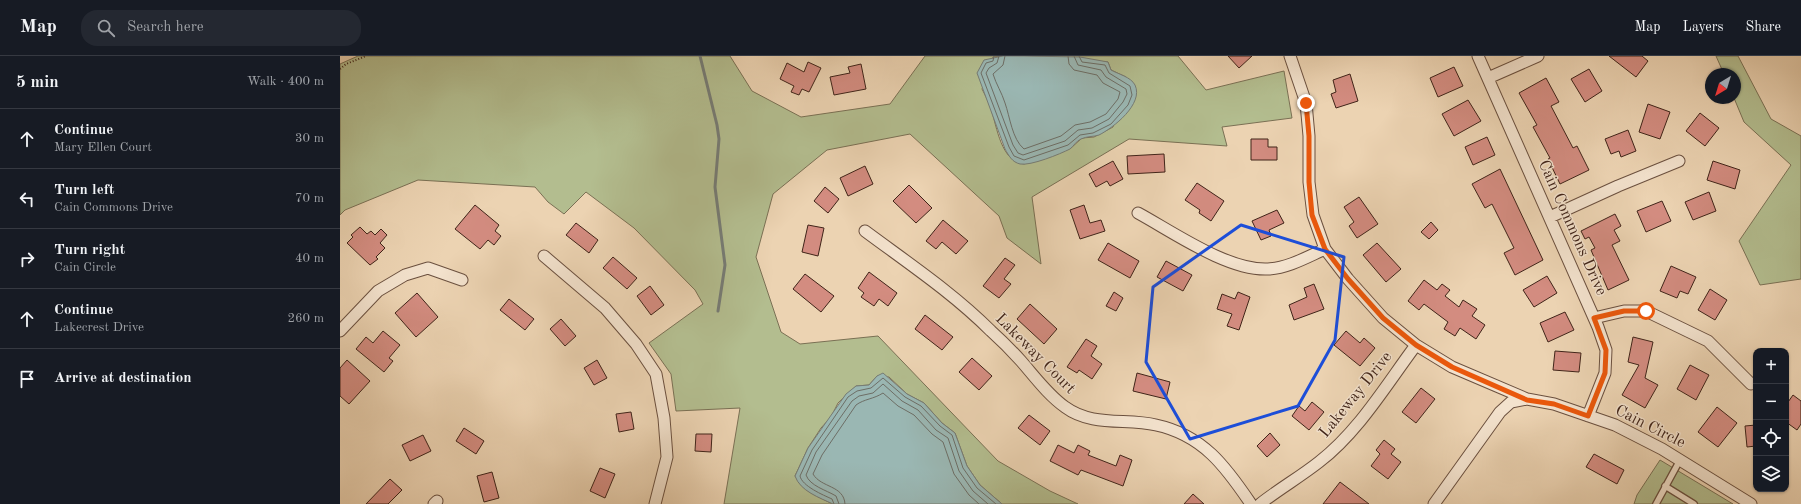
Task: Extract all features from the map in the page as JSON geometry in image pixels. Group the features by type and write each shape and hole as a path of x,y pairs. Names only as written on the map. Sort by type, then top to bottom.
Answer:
{"street":[{"path":"1290,56 1306,103 1309,136 1309,182 1312,215 1325,249 1348,279 1383,318 1416,345 1452,367 1527,400"},
{"name":"Cain Commons Drive","path":"1478,56 1594,318 1606,350 1605,373 1588,416"},
{"path":"1488,78 1538,56"},
{"path":"1550,218 1618,186 1679,162"},
{"path":"1138,213 1222,259 1246,267 1268,269 1288,265 1325,249"},
{"name":"Lakeway Court","path":"865,231 948,293 990,330 1044,388 1065,407 1081,415 1102,420 1156,425 1184,434 1212,453 1232,476 1251,504"},
{"path":"544,256 605,308 636,344 656,374 664,418 667,457 655,504"},
{"path":"340,331 378,291 405,275 428,268 462,280"},
{"path":"1594,318 1624,311 1646,311 1708,341 1751,384"},
{"name":"Lakeway Drive","path":"1260,504 1320,462 1342,442 1416,345"},
{"name":"Cain Circle","path":"1436,503 1500,412 1511,402 1527,400 1554,404 1615,425 1680,460 1751,504"}],"lane":[{"path":"1656,504 1680,460"},
{"path":"1665,486 1694,504"}],"path":[{"path":"340,69 346,64 366,56"}],"highlighted area":[{"path":"1241,225 1344,257 1335,340 1298,406 1190,439 1146,362 1153,287"}],"green space":[{"path":"358,56 730,56 752,91 801,117 890,104 925,56 1003,56 993,57 982,89 990,106 998,134 1005,150 1016,162 1024,164 1071,148 1082,138 1094,137 1113,127 1126,77 1111,70 1108,62 1025,56 1178,56 1206,90 1284,71 1292,118 1222,127 1227,146 1129,139 1032,197 1041,264 1007,238 999,216 910,134 827,150 773,194 756,257 781,332 800,344 878,336 998,461 1050,491 1078,504 1002,504 980,485 967,466 955,433 942,423 924,403 907,394 889,377 877,376 869,385 856,386 838,403 831,417 821,428 808,448 795,476 807,490 833,504 724,504 740,408 676,411 671,374 649,343 703,304 695,290 634,228 586,192 564,214 548,202 535,187 418,180 345,210 340,215 340,64"},
{"path":"1716,56 1738,56 1771,119 1801,136 1801,279 1760,285 1739,241 1791,165 1744,122 1736,104 1741,104 1741,68 1721,68"},
{"path":"1660,460 1733,504 1634,504 1637,495"}],"water":[{"path":"1003,56 1080,57 1108,62 1111,70 1133,82 1137,92 1131,107 1119,121 1105,132 1081,139 1070,149 1060,154 1031,163 1020,164 1015,162 1005,149 977,73 984,60"},
{"path":"883,373 907,394 924,403 942,423 955,433 967,466 980,485 1002,504 833,504 801,486 795,476 808,448 846,394 856,386 869,385 877,376"}],"building":[{"path":"1228,56 1252,56 1239,68"},
{"path":"1609,56 1642,56 1648,61 1636,77"},
{"path":"808,62 821,68 809,92 802,89 799,95 791,92 794,86 780,79 787,63 804,72"},
{"path":"861,64 866,89 834,95 830,77 850,73 848,67"},
{"path":"1454,67 1463,86 1438,97 1430,78"},
{"path":"1589,69 1602,91 1585,102 1571,79"},
{"path":"1350,74 1358,101 1336,108 1331,94 1336,92 1333,80"},
{"path":"1546,78 1559,102 1551,106 1573,148 1577,146 1589,170 1560,184 1548,159 1550,158 1533,127 1537,125 1519,93"},
{"path":"1468,100 1481,121 1454,136 1442,114"},
{"path":"1648,104 1670,112 1660,139 1639,132"},
{"path":"1700,113 1719,128 1705,146 1686,131"},
{"path":"1628,130 1636,151 1621,157 1619,151 1611,154 1605,139"},
{"path":"1487,137 1495,155 1473,165 1465,147"},
{"path":"1251,139 1268,139 1268,147 1277,147 1277,160 1251,160"},
{"path":"1164,154 1165,172 1128,174 1127,156"},
{"path":"1113,161 1123,179 1110,186 1107,181 1096,187 1089,174"},
{"path":"1713,161 1740,170 1735,189 1707,180"},
{"path":"865,166 873,184 848,196 840,178"},
{"path":"1500,169 1543,260 1515,275 1504,253 1514,248 1492,204 1485,208 1472,184"},
{"path":"1197,183 1224,201 1211,221 1199,213 1200,210 1185,200"},
{"path":"909,185 932,208 916,223 893,201"},
{"path":"825,187 839,199 828,213 814,201"},
{"path":"1709,192 1716,211 1693,220 1685,202"},
{"path":"1359,197 1378,224 1357,238 1349,226 1354,222 1344,207"},
{"path":"1662,201 1671,221 1646,232 1637,211"},
{"path":"475,205 499,225 495,231 501,236 494,245 488,240 480,249 455,229"},
{"path":"1084,205 1090,223 1101,220 1105,231 1080,239 1070,210"},
{"path":"1277,210 1284,223 1269,230 1271,236 1261,240 1252,221"},
{"path":"1615,214 1621,226 1614,230 1620,241 1612,245 1629,280 1608,290 1591,250 1595,248 1589,237 1585,239 1581,231"},
{"path":"943,220 968,241 956,254 942,242 936,249 926,241"},
{"path":"1431,222 1438,230 1429,239 1421,232"},
{"path":"576,223 598,240 589,253 566,235"},
{"path":"808,225 824,228 818,256 802,252"},
{"path":"360,227 367,234 371,231 375,235 381,229 387,235 380,243 385,248 376,257 378,259 370,265 347,243 353,237 351,235"},
{"path":"1108,243 1139,261 1130,278 1098,260"},
{"path":"1377,243 1401,269 1386,282 1363,255"},
{"path":"613,257 637,278 627,289 603,268"},
{"path":"1005,258 1015,265 1004,279 1011,284 999,298 983,286"},
{"path":"1166,261 1192,275 1183,291 1157,277"},
{"path":"1671,266 1696,277 1688,294 1680,291 1677,298 1660,291"},
{"path":"869,272 897,293 888,306 879,299 874,306 861,297 864,293 858,288"},
{"path":"805,274 834,296 821,312 793,289"},
{"path":"1547,276 1557,293 1534,307 1523,290"},
{"path":"1424,280 1437,290 1442,284 1450,290 1445,296 1459,307 1463,300 1477,309 1472,316 1485,325 1476,339 1460,328 1455,336 1444,329 1448,322 1424,304 1419,310 1408,301"},
{"path":"1314,284 1324,309 1294,320 1289,305 1307,297 1304,288"},
{"path":"650,286 664,305 651,315 637,296"},
{"path":"1710,289 1727,300 1715,320 1698,310"},
{"path":"1114,292 1123,298 1116,311 1106,306"},
{"path":"1238,292 1250,297 1239,330 1227,326 1232,314 1217,309 1222,294 1235,299"},
{"path":"417,293 438,317 416,337 395,313"},
{"path":"509,299 534,319 525,330 500,310"},
{"path":"1030,304 1057,329 1044,344 1017,319"},
{"path":"1565,312 1574,330 1548,342 1540,323"},
{"path":"925,315 953,337 942,350 915,329"},
{"path":"561,319 576,336 565,346 550,329"},
{"path":"383,331 400,345 389,358 393,361 384,372 356,349 366,337 373,343"},
{"path":"1346,331 1360,343 1364,338 1375,348 1360,366 1334,345"},
{"path":"1633,337 1653,342 1645,378 1658,385 1645,408 1622,395 1639,365 1628,362"},
{"path":"1086,339 1097,346 1091,356 1102,364 1092,379 1079,370 1077,373 1067,367"},
{"path":"1555,351 1581,353 1579,372 1553,370"},
{"path":"972,358 992,376 979,390 959,372"},
{"path":"347,360 370,381 349,404 340,396 340,368"},
{"path":"597,360 607,378 594,385 584,368"},
{"path":"1690,365 1709,375 1696,400 1677,389"},
{"path":"1137,373 1170,382 1166,399 1133,391"},
{"path":"1421,388 1435,399 1416,423 1402,412"},
{"path":"1793,395 1801,401 1801,424 1797,430 1789,424 1789,401"},
{"path":"1312,402 1324,412 1309,430 1292,416 1299,406 1305,411"},
{"path":"1717,407 1737,423 1718,447 1698,432"},
{"path":"631,412 634,429 619,432 616,414"},
{"path":"1029,415 1050,431 1040,445 1018,428"},
{"path":"1753,425 1753,446 1747,447 1745,426"},
{"path":"464,428 484,441 476,454 456,441"},
{"path":"1270,433 1280,445 1267,457 1257,446"},
{"path":"696,434 712,434 711,452 695,451"},
{"path":"423,435 431,451 410,461 402,445"},
{"path":"1384,440 1395,449 1391,454 1401,462 1388,479 1371,466 1380,454 1376,450"},
{"path":"1058,445 1074,453 1078,445 1090,451 1088,455 1116,466 1120,455 1132,460 1123,486 1081,470 1078,475 1050,461"},
{"path":"1594,454 1624,470 1617,484 1586,467"},
{"path":"600,468 615,474 605,498 590,491"},
{"path":"492,472 499,498 484,502 477,476"},
{"path":"390,479 402,490 388,504 366,504"},
{"path":"1340,482 1369,504 1323,504"},
{"path":"1193,494 1204,504 1184,504"}],"waterway":[{"path":"700,56 719,139 715,187 725,265 718,311"}],"route":[{"path":"1306,103 1309,136 1309,182 1312,215 1325,249 1348,279 1383,318 1416,345 1452,367 1527,400 1554,404 1588,416 1605,373 1606,350 1594,318 1624,311 1646,311"}]}
